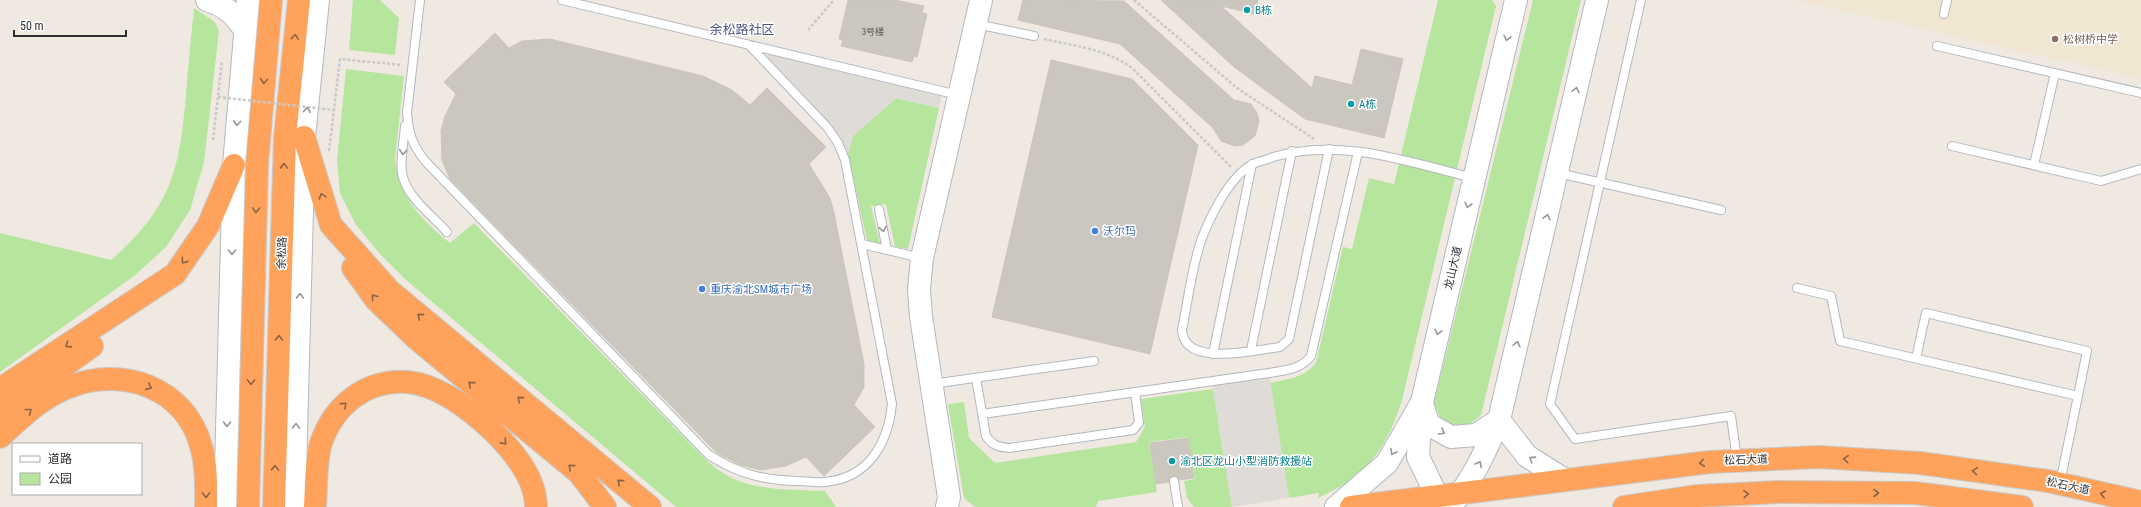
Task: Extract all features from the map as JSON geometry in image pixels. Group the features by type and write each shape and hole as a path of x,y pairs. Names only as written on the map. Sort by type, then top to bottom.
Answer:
{"highway":[{"path":"248,507 257,164 271,0"},
{"name":"余松路","path":"274,507 285,137 299,0"},
{"path":"304,137 331,225 346,258 376,300 418,340 579,473 605,507"},
{"path":"0,389 175,274 208,226 234,165"},
{"path":"331,225 390,291 650,507"},
{"path":"0,412 102,339 161,284"},
{"path":"0,437 30,409 67,388 95,379 124,379 151,386 175,403 192,425 201,446 206,471 206,507"},
{"path":"315,507 320,444 337,412 356,394 380,384 409,382 435,390 458,402 496,434 517,459 531,482 536,507"},
{"name":"松石大道","path":"1351,507 1449,502 1565,480 1710,462 1819,457 1920,463 2060,484 2141,502"},
{"path":"1624,507 1697,496 1779,492 1915,493 2022,507"}],"main road":[{"path":"207,0 221,5 233,14 245,30"},
{"path":"225,507 234,165 248,0"},
{"path":"294,507 304,137 318,0"},
{"path":"950,504 921,317 919,289 922,258 981,0"},
{"path":"1422,402 1418,457 1449,502 1479,464 1500,420 1597,0"},
{"name":"龙山大道","path":"1336,507 1387,463 1422,402 1513,3"},
{"path":"1422,402 1428,424 1451,438 1476,435 1500,420"},
{"path":"1500,420 1527,456 1565,480"}],"lane":[{"path":"420,0 402,162 406,185 413,196 447,232"},
{"path":"562,0 959,95"},
{"path":"1641,0 1550,404 1574,439 1730,416 1737,461"},
{"path":"1944,14 1947,0"},
{"path":"976,23 1034,36"},
{"path":"407,113 408,130 413,145 425,161 709,455 729,468 752,476 781,481 832,480 849,476 870,462 884,441 890,422 892,404 862,244 845,160 838,143 827,128 749,45"},
{"path":"1937,46 2141,93"},
{"path":"2034,165 2055,74"},
{"path":"1952,146 2102,181 2141,169"},
{"path":"1329,149 1289,339 1280,347 1213,354 1200,353 1191,349 1185,343 1182,330 1202,239 1213,212 1230,185 1252,164 1292,151 1329,149 1358,152 1474,178"},
{"path":"1251,350 1292,151"},
{"path":"982,414 1295,369 1305,364 1311,356 1358,152"},
{"path":"1213,354 1252,164"},
{"path":"1557,172 1721,210"},
{"path":"879,209 886,250"},
{"path":"862,244 922,258"},
{"path":"1797,288 1831,296 1840,341 2078,396"},
{"path":"1916,358 1926,313 2087,351 2060,484"},
{"path":"932,384 1094,361"},
{"path":"976,378 986,436 991,443 998,447 1009,448 1133,430 1139,423 1135,392"},
{"path":"1174,481 1178,507"}],"path":[{"path":"808,30 834,0"},
{"path":"1134,0 1237,88 1329,149"},
{"path":"1034,36 1108,54 1122,60 1133,68 1240,176"},
{"path":"329,151 340,59 412,66"},
{"path":"213,140 222,61"},
{"path":"218,97 334,110"}],"shaded area":[{"name":"松树桥中学","path":"1797,0 2141,0 2141,79"},
{"path":"772,50 943,91 939,108 896,98 853,136 845,160 838,143 763,60"},
{"path":"1269,373 1289,498 1232,507 1212,382"}],"green space":[{"path":"353,0 380,0 399,18 395,55 349,50"},
{"path":"1438,0 1492,0 1496,6 1402,400 1389,433 1372,460 1362,471 1335,490 1318,498 1319,493 1289,498 1270,383 1301,375 1316,363 1343,247 1352,249 1369,178 1394,184"},
{"path":"1533,0 1581,0 1481,415 1465,428 1442,422 1434,403"},
{"path":"194,8 215,22 219,31 204,162 190,210 166,247 134,276 0,372 0,233 111,260 139,233 155,212 161,201 172,177 178,157 184,117"},
{"path":"346,69 404,76 395,159 397,172 401,185 414,207 421,217 440,235 450,243 474,223 715,468 735,479 759,487 825,491 836,507 676,507 405,279 380,254 356,225 340,193 337,161"},
{"path":"896,98 939,108 908,249 895,247 886,204 871,206 880,244 867,241 848,153 853,136"},
{"path":"1213,389 1232,507 1194,507 1187,498 1184,481 1195,479 1188,437 1149,442 1157,492 1098,501 1096,507 975,507 964,498 948,404 964,402 969,438 995,463 1136,442 1145,427 1141,399"}],"building":[{"path":"848,0 895,0 924,6 922,13 927,14 917,57 914,56 912,62 841,46 843,40 839,39"},
{"path":"1023,0 1124,1 1234,100 1251,104 1257,113 1259,121 1255,136 1243,145 1235,146 1221,141 1213,128 1120,44 1018,20"},
{"path":"1161,0 1258,0 1255,14 1221,6 1312,88 1315,76 1352,85 1361,49 1403,59 1384,138 1305,119 1234,67"},
{"name":"重庆渝北SM城市广场","path":"495,33 509,48 522,41 550,39 703,76 732,90 750,105 767,88 826,147 809,164 830,198 864,364 864,387 854,405 875,427 824,476 806,457 786,466 761,470 741,465 717,453 450,179 442,160 441,131 445,116 456,94 444,82"},
{"name":"沃尔玛","path":"1051,60 1132,79 1198,145 1150,354 992,317"},
{"name":"渝北区龙山小型消防救援站","path":"1188,438 1194,478 1179,480 1176,476 1173,476 1169,482 1156,484 1150,443"}],"place":[{"name":"B栋","path":"1247,10"},
{"name":"松树桥中学","path":"2055,39"},
{"name":"A栋","path":"1351,104"},
{"name":"沃尔玛","path":"1095,231"},
{"name":"重庆渝北SM城市广场","path":"702,289"},
{"name":"渝北区龙山小型消防救援站","path":"1172,461"}],"district":[{"name":"余松路社区","path":"742,29"}]}
